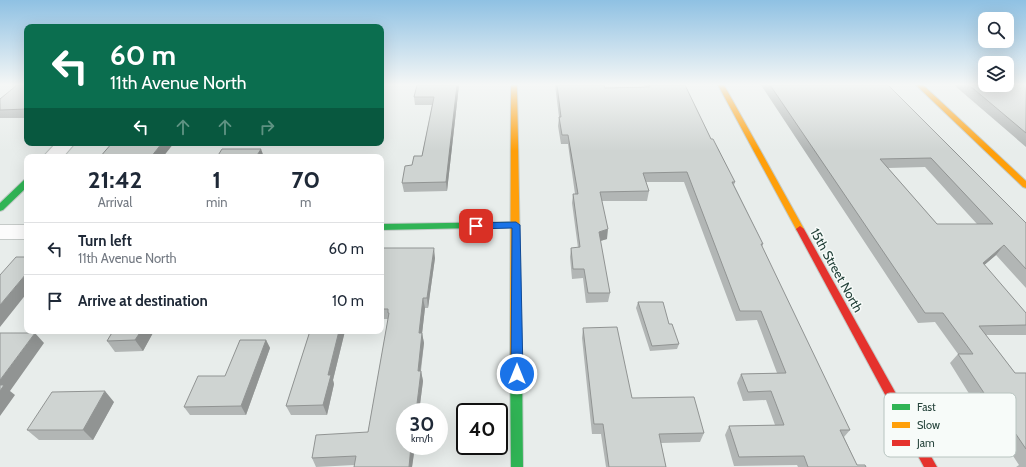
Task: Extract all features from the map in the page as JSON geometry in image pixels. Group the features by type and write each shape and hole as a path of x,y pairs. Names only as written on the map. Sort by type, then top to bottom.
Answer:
{"street":[{"path":"514,107 517,467"},
{"name":"15th Street North","path":"732,107 889,393"},
{"path":"941,107 1026,185"},
{"path":"55,154 63,146"},
{"path":"0,208 24,185"},
{"path":"384,227 516,225"},
{"path":"0,232 24,232"},
{"name":"15th Street North","path":"925,457 930,467"}],"building":[{"path":"0,107 24,107 24,109 0,110"},
{"path":"432,107 455,107 446,182 402,183 405,166 412,165 414,156 422,156"},
{"path":"560,107 695,107 711,139 713,139 735,182 732,182 763,244 761,244 850,430 840,430 857,465 865,465 866,467 808,467 804,456 739,457 729,426 784,425 771,391 748,392 741,374 786,373 761,311 740,311 687,172 643,173 649,191 600,192 608,229 599,232 610,293 588,293 584,269 573,269 571,248 580,247 573,194 578,194 568,135 562,135 559,117 561,117"},
{"path":"785,107 910,107 1026,223 1026,269 1004,245 983,263 1026,313 1026,325 979,326 1015,373 1026,373 1026,449 1016,434 1016,393 984,393 958,354 973,354 943,313 925,313","holes":["931,158 993,224 937,224 880,159"]},
{"path":"995,107 1026,107 1026,133"},
{"path":"109,146 160,146 153,154 103,154"},
{"path":"222,149 261,149 258,154 219,154"},
{"path":"384,248 434,248 427,298 423,298 419,333 422,333 418,371 421,371 417,403 396,403 396,455 410,455 409,467 354,467 356,456 312,458 316,435 368,432 388,309 384,309"},
{"path":"16,257 24,257 24,276 0,305 0,275"},
{"path":"638,302 663,302 669,324 672,324 679,344 652,346"},
{"path":"617,327 632,398 694,397 704,433 659,434 666,467 609,467 603,424 594,424 583,328"},
{"path":"0,333 34,334 0,380"},
{"path":"111,334 139,334 135,340 107,341"},
{"path":"309,334 338,334 328,375 331,375 323,405 286,406"},
{"path":"240,340 266,340 241,406 184,407 198,376 225,376"},
{"path":"0,385 4,385 0,391"},
{"path":"105,391 83,430 27,430 52,392"}],"traffic: fast":[{"path":"0,208 24,185"},
{"path":"384,227 516,225"},
{"path":"516,364 517,467"}],"traffic: slow":[{"path":"514,107 516,364"},
{"path":"733,107 800,229"},
{"path":"942,107 1026,185"}],"traffic: jam":[{"path":"800,229 890,393"},
{"path":"925,457 931,467"}],"route":[{"path":"476,226 516,225 517,374"}]}
